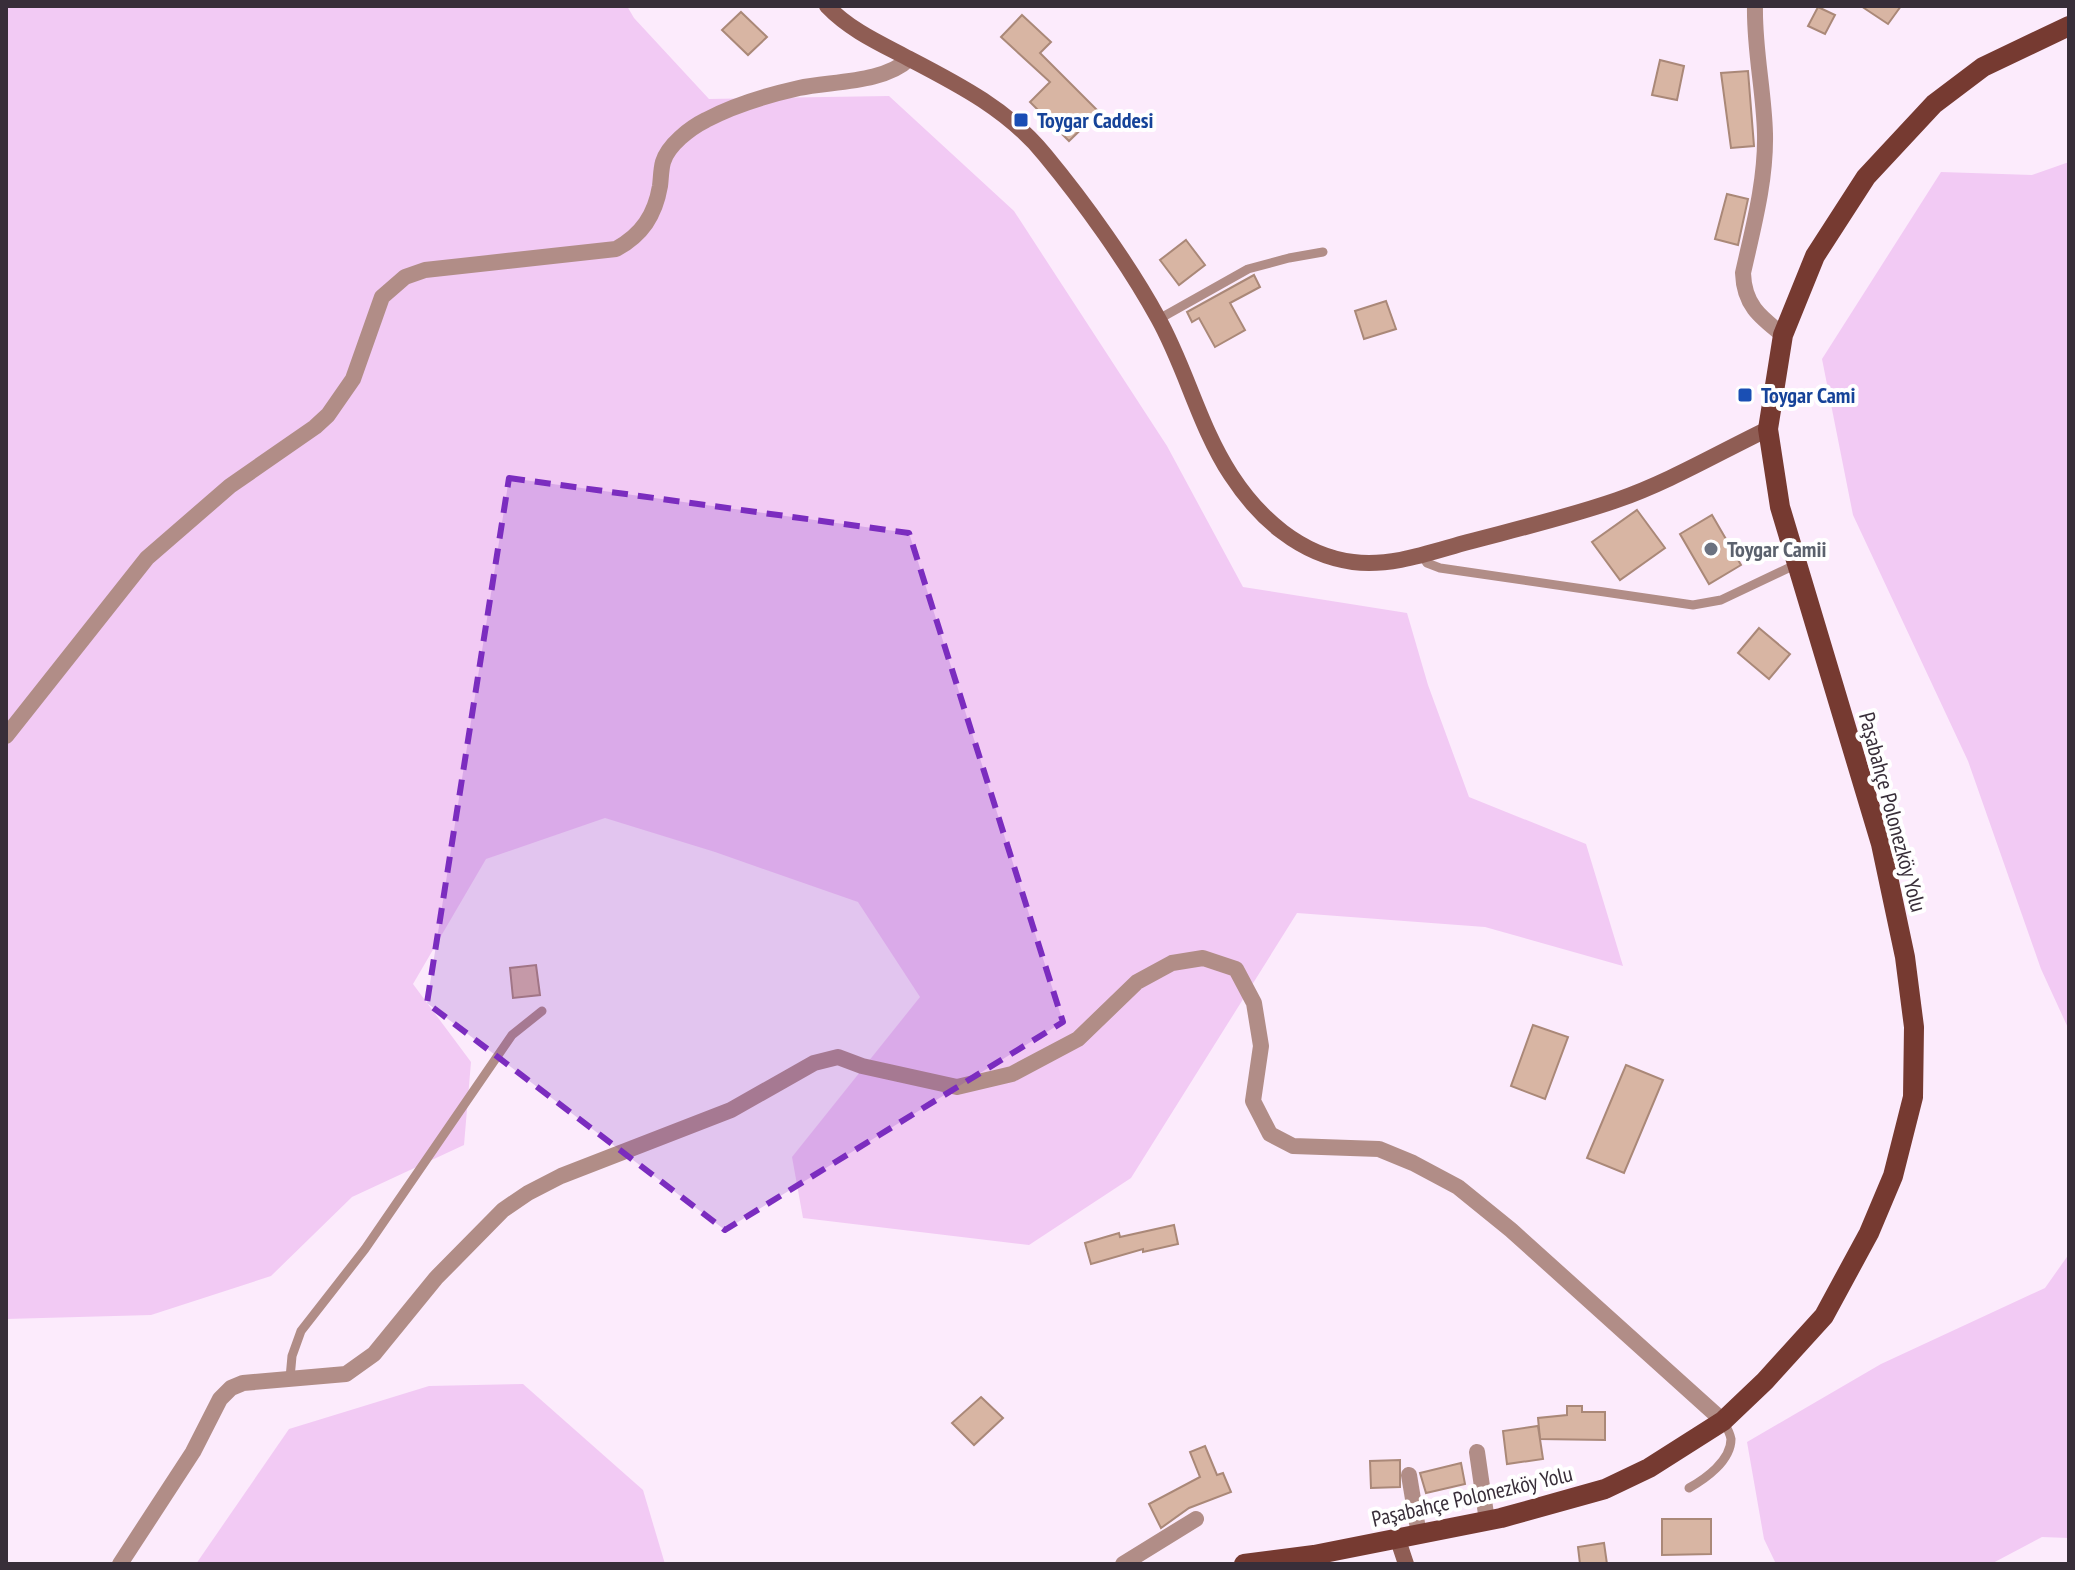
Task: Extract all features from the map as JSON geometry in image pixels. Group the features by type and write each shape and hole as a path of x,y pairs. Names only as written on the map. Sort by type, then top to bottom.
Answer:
{"main road":[{"path":"827,6 862,35 992,105 1042,151 1100,230 1159,319 1219,456 1233,479 1266,519 1296,542 1337,559 1375,563 1422,555 1618,500 1768,429"},
{"name":"Paşabahçe Polonezköy Yolu","path":"1244,1564 1409,1538 1487,1521 1605,1489 1649,1468 1723,1421 1824,1316 1869,1233 1893,1176 1913,1097 1914,1027 1881,844 1780,507 1768,429 1783,335 1815,256 1866,177 1934,104 1983,67 2069,26"},
{"path":"1406,1564 1409,1538"}],"street":[{"path":"1755,6 1754,33 1763,108 1764,165 1743,273 1744,289 1756,313 1783,335"},
{"path":"6,736 147,558 230,486 328,415 353,379 377,306 396,283 425,270 616,249 647,223 657,201 663,160 693,128 720,114 770,96 820,84 883,75 909,59"},
{"path":"120,1564 193,1452 220,1399 231,1388 243,1383 346,1374 374,1354 436,1278 503,1210 528,1193 561,1176 731,1110 814,1063 838,1057 862,1066 957,1087 1012,1074 1078,1039 1137,982 1172,963 1203,958 1236,969 1254,1003 1261,1046 1253,1101 1270,1134 1293,1146 1379,1149 1458,1187 1511,1230 1723,1421"},
{"path":"1477,1452 1487,1521"},
{"path":"1409,1475 1409,1538"},
{"path":"1123,1564 1196,1519"}],"lane":[{"path":"1159,319 1248,269 1323,252"},
{"path":"1422,555 1427,563 1440,568 1693,605 1721,600 1798,564"},
{"path":"290,1378 292,1356 301,1331 365,1249 512,1035 542,1011"},
{"path":"1689,1488 1707,1478 1728,1452 1731,1437 1723,1421"}],"highlighted area":[{"path":"509,478 909,533 1063,1022 725,1230 427,1003"}],"shaded area":[{"path":"6,6 627,6 634,18 709,99 889,96 1014,211 1167,446 1243,587 1407,613 1428,685 1469,797 1586,844 1623,966 1485,927 1297,913 1131,1178 1029,1245 803,1218 792,1157 920,997 858,902 605,818 486,859 413,984 471,1062 464,1145 352,1197 271,1276 151,1315 6,1319"},
{"path":"2069,162 2069,1030 2041,969 1968,761 1853,515 1822,359 1941,172 2032,175"},
{"path":"2069,1254 2069,1538 2042,1537 1991,1564 1776,1564 1764,1539 1747,1442 1881,1364 2045,1288"},
{"path":"523,1384 643,1490 665,1564 196,1564 289,1429 429,1386"}],"building":[{"path":"1861,6 1901,6 1888,24"},
{"path":"1818,7 1835,15 1825,34 1808,26"},
{"path":"741,12 767,37 748,55 722,30"},
{"path":"1022,15 1051,42 1040,53 1099,112 1069,141 1030,102 1050,82 1001,37"},
{"path":"1660,60 1684,66 1677,100 1652,95"},
{"path":"1748,71 1754,146 1731,148 1721,73"},
{"path":"1727,194 1748,199 1738,245 1715,239"},
{"path":"1186,240 1205,265 1179,285 1160,260"},
{"path":"1254,275 1260,287 1230,303 1245,330 1215,347 1199,318 1192,322 1187,312"},
{"path":"1386,301 1396,329 1364,339 1355,311"},
{"path":"1637,510 1665,548 1620,580 1592,542"},
{"name":"Toygar Camii","path":"1712,515 1741,565 1709,584 1680,534"},
{"path":"1759,628 1790,654 1769,679 1738,653"},
{"path":"536,965 540,995 513,998 510,968"},
{"path":"1533,1025 1568,1037 1545,1099 1511,1086"},
{"path":"1626,1065 1663,1080 1624,1173 1587,1158"},
{"path":"1174,1225 1178,1244 1143,1252 1143,1249 1091,1264 1085,1243 1119,1233 1120,1237"},
{"path":"981,1397 1003,1418 974,1445 952,1423"},
{"path":"1567,1406 1582,1406 1582,1412 1605,1412 1605,1440 1540,1439 1538,1418 1567,1415"},
{"path":"1538,1426 1543,1459 1507,1464 1503,1431"},
{"path":"1205,1446 1217,1475 1223,1473 1231,1492 1189,1508 1161,1528 1149,1504 1200,1477 1190,1452"},
{"path":"1400,1460 1400,1487 1371,1488 1370,1461"},
{"path":"1461,1463 1465,1484 1426,1493 1420,1473"},
{"path":"1662,1519 1711,1519 1711,1554 1662,1555"},
{"path":"1604,1543 1607,1564 1580,1564 1578,1547"}],"place":[{"name":"Toygar Caddesi","path":"1021,120"},
{"name":"Toygar Cami","path":"1745,395"},
{"name":"Toygar Camii","path":"1711,549"}]}
